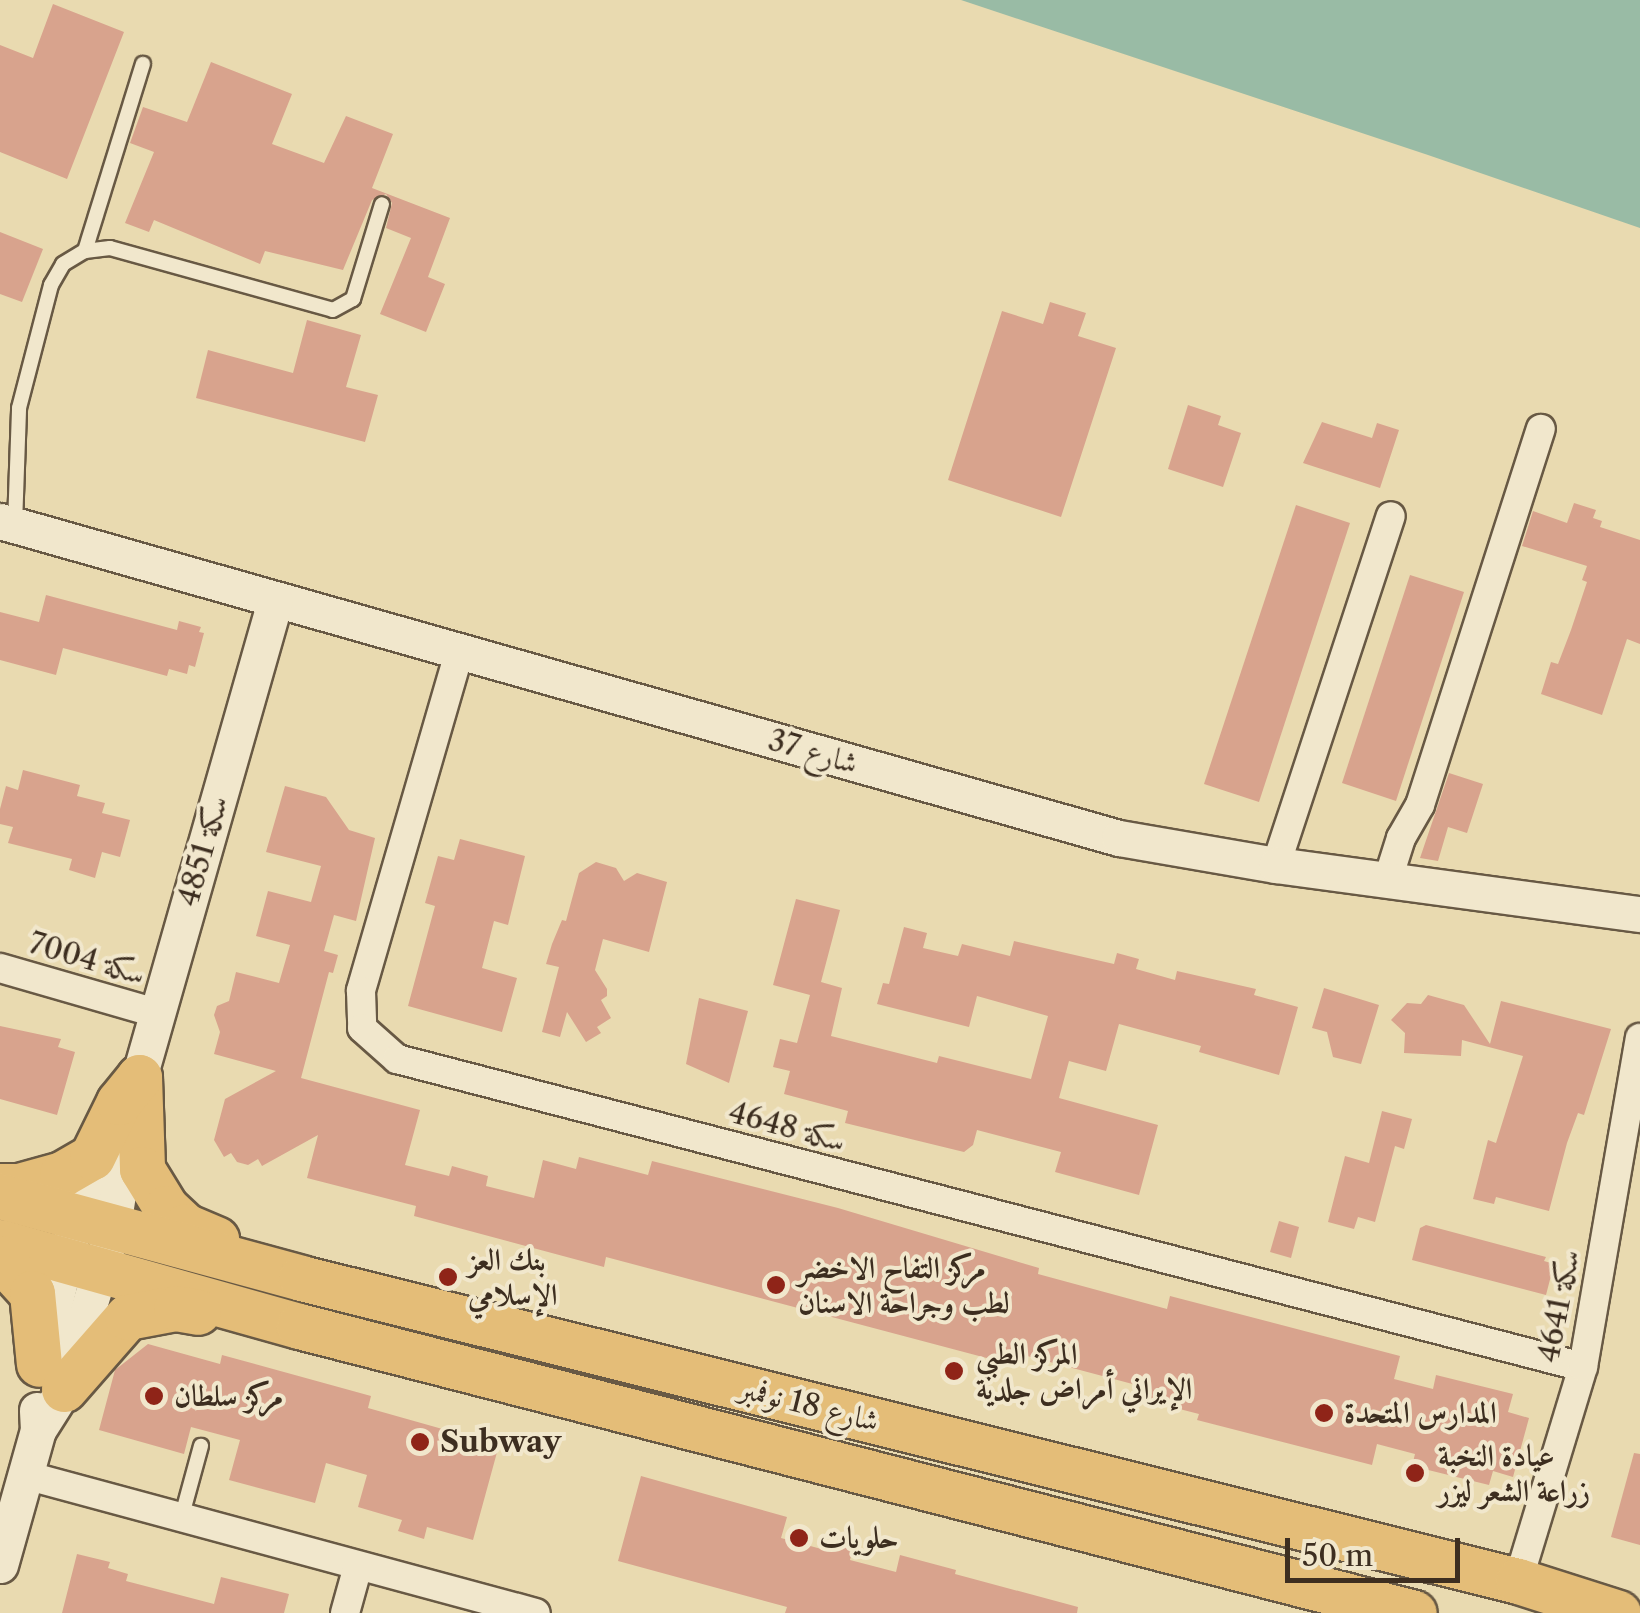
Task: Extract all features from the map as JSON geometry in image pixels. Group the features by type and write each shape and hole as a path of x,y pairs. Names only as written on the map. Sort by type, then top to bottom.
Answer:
{"main road":[{"path":"0,1186 18,1186 62,1174 92,1157 119,1102 135,1090"},
{"path":"135,1090 142,1169 157,1198 185,1226 300,1278"},
{"name":"شارع 18 نوفمبر","path":"0,1196 300,1278 1518,1581 1618,1613"},
{"name":"شارع 18 نوفمبر","path":"0,1242 299,1326 1414,1613"},
{"path":"0,1258 32,1292 51,1376 127,1316 176,1308 299,1326"}],"street":[{"path":"1388,879 1401,838 1420,805 1541,429"},
{"path":"1276,865 1391,516"},
{"name":"شارع 37","path":"7,523 1119,838 1276,865 1640,914"},
{"name":"سكة 4851","path":"0,1564 275,601"},
{"name":"سكة 4648","path":"459,653 361,991 362,1028 397,1059 1582,1367"},
{"name":"سكة 7004","path":"0,968 156,1013"},
{"name":"سكة 4641","path":"1518,1581 1582,1367 1640,1038"},
{"path":"26,1475 536,1613"},
{"path":"346,1613 358,1566"}],"lane":[{"path":"85,251 143,64"},
{"path":"7,523 19,408 52,285 63,264 85,251 110,248 333,310 353,299 382,204"},
{"path":"181,1519 201,1446"}],"shaded area":[{"path":"961,0 1640,0 1640,228 1428,155"}],"building":[{"path":"53,4 124,32 67,179 0,152 0,45 33,58"},
{"path":"211,62 292,94 272,144 324,163 346,116 393,134 372,188 450,218 428,277 445,284 426,332 380,314 411,238 386,228 392,203 386,194 372,200 343,270 265,251 260,264 154,220 149,232 125,223 154,152 130,143 143,107 187,122"},
{"path":"0,232 43,249 22,302 0,294"},
{"path":"1050,302 1086,313 1078,336 1116,348 1061,517 948,480 1002,311 1043,324"},
{"path":"307,320 361,335 346,387 378,395 365,442 196,398 208,350 293,373"},
{"path":"1188,405 1221,416 1218,425 1241,433 1223,487 1168,469"},
{"path":"1322,422 1372,438 1377,423 1399,430 1380,488 1303,463"},
{"path":"1574,503 1596,510 1593,518 1602,521 1600,527 1640,540 1640,644 1627,639 1602,715 1541,694 1551,662 1558,664 1571,630 1587,582 1582,580 1587,566 1522,546 1533,511 1567,523"},
{"path":"1296,505 1350,523 1259,802 1204,784"},
{"path":"1410,575 1464,592 1396,801 1342,783"},
{"path":"46,595 177,630 179,621 201,627 199,632 204,633 195,667 189,665 187,674 169,669 167,676 63,648 56,675 0,660 0,612 39,622"},
{"path":"23,770 80,785 77,796 105,803 102,813 130,820 120,857 102,852 95,878 69,870 72,859 8,843 13,827 0,824 0,809 6,786 18,790"},
{"path":"1449,773 1483,784 1467,833 1448,827 1438,861 1420,858"},
{"path":"285,786 326,797 349,830 375,838 356,921 334,915 324,951 338,955 333,973 329,972 301,1078 420,1110 405,1165 449,1176 452,1166 488,1176 486,1186 534,1198 543,1160 576,1169 579,1157 648,1175 652,1161 838,1208 1039,1268 1038,1274 1167,1309 1170,1296 1400,1356 1394,1379 1433,1389 1436,1375 1513,1394 1508,1412 1529,1418 1513,1477 1493,1471 1489,1485 1412,1466 1415,1454 1377,1444 1372,1465 1197,1420 1199,1414 1137,1398 1140,1386 1016,1353 1013,1365 606,1257 604,1267 414,1216 416,1206 307,1178 318,1135 262,1166 258,1159 248,1165 237,1162 231,1153 224,1157 214,1140 225,1099 276,1071 214,1054 220,1032 214,1015 217,1006 229,1001 236,972 279,983 290,945 256,936 268,891 311,902 321,866 266,852"},
{"path":"460,839 525,856 508,925 494,921 482,968 517,978 502,1032 408,1006 435,906 425,903 438,856 454,860"},
{"path":"596,862 616,868 624,881 637,873 667,882 649,952 603,939 595,970 607,989 607,996 601,1000 611,1018 597,1027 601,1033 586,1042 567,1012 560,1037 542,1032 559,967 546,964 552,944 562,920 566,921 579,873"},
{"path":"796,899 840,910 821,982 842,988 831,1036 937,1063 939,1056 1031,1079 1048,1016 977,996 969,1027 877,1004 883,983 889,984 904,927 927,933 923,948 958,956 962,944 1010,956 1014,941 1114,964 1117,953 1139,959 1136,969 1175,980 1177,971 1256,989 1254,995 1298,1007 1279,1075 1199,1052 1201,1046 1119,1024 1106,1071 1069,1061 1059,1098 1158,1125 1139,1195 1055,1172 1061,1152 977,1130 973,1145 964,1152 845,1123 848,1111 784,1094 790,1071 773,1067 780,1039 797,1043 810,995 773,985"},
{"path":"1324,988 1379,1005 1361,1064 1333,1057 1327,1032 1312,1028"},
{"path":"1428,995 1464,1005 1490,1044 1501,1001 1611,1029 1584,1115 1578,1113 1567,1143 1549,1211 1496,1197 1494,1204 1473,1199 1488,1140 1496,1143 1523,1056 1462,1040 1461,1056 1404,1053 1405,1033 1391,1020 1407,1003 1421,1004"},
{"path":"699,998 748,1011 729,1083 686,1064"},
{"path":"0,1026 61,1039 58,1047 75,1052 57,1115 0,1099"},
{"path":"1382,1111 1412,1119 1404,1149 1395,1146 1375,1222 1358,1217 1354,1229 1328,1222 1345,1156 1369,1163"},
{"path":"1279,1221 1299,1227 1291,1258 1270,1252"},
{"path":"1426,1225 1546,1257 1544,1261 1554,1264 1546,1295 1412,1260 1420,1228"},
{"path":"148,1344 220,1364 222,1355 371,1396 368,1408 499,1445 473,1540 427,1527 424,1539 398,1531 402,1520 358,1507 367,1475 326,1463 315,1503 229,1480 240,1440 191,1427 184,1454 99,1430 115,1370"},
{"path":"1634,1453 1640,1454 1640,1545 1611,1537"},
{"path":"641,1476 787,1517 781,1538 825,1550 827,1541 853,1548 850,1560 896,1572 900,1555 1078,1607 1077,1613 785,1613 787,1607 618,1561"},
{"path":"77,1554 110,1562 108,1568 128,1574 126,1581 214,1604 221,1577 289,1594 284,1613 62,1613"}],"place":[{"name":"بنك العز الإسلامي","path":"448,1277"},
{"name":"مركز التفاح الاخضر لطب وجراحة الاسنان","path":"776,1285"},
{"name":"المركز الطبي الإيراني أمراض جلدية","path":"954,1371"},
{"name":"مركز سلطان","path":"154,1396"},
{"name":"المدارس المتحدة","path":"1324,1413"},
{"name":"Subway","path":"420,1442"},
{"name":"عيادة النخبة زراعة الشعر ليزر","path":"1415,1473"},
{"name":"حلويات","path":"799,1538"}]}
